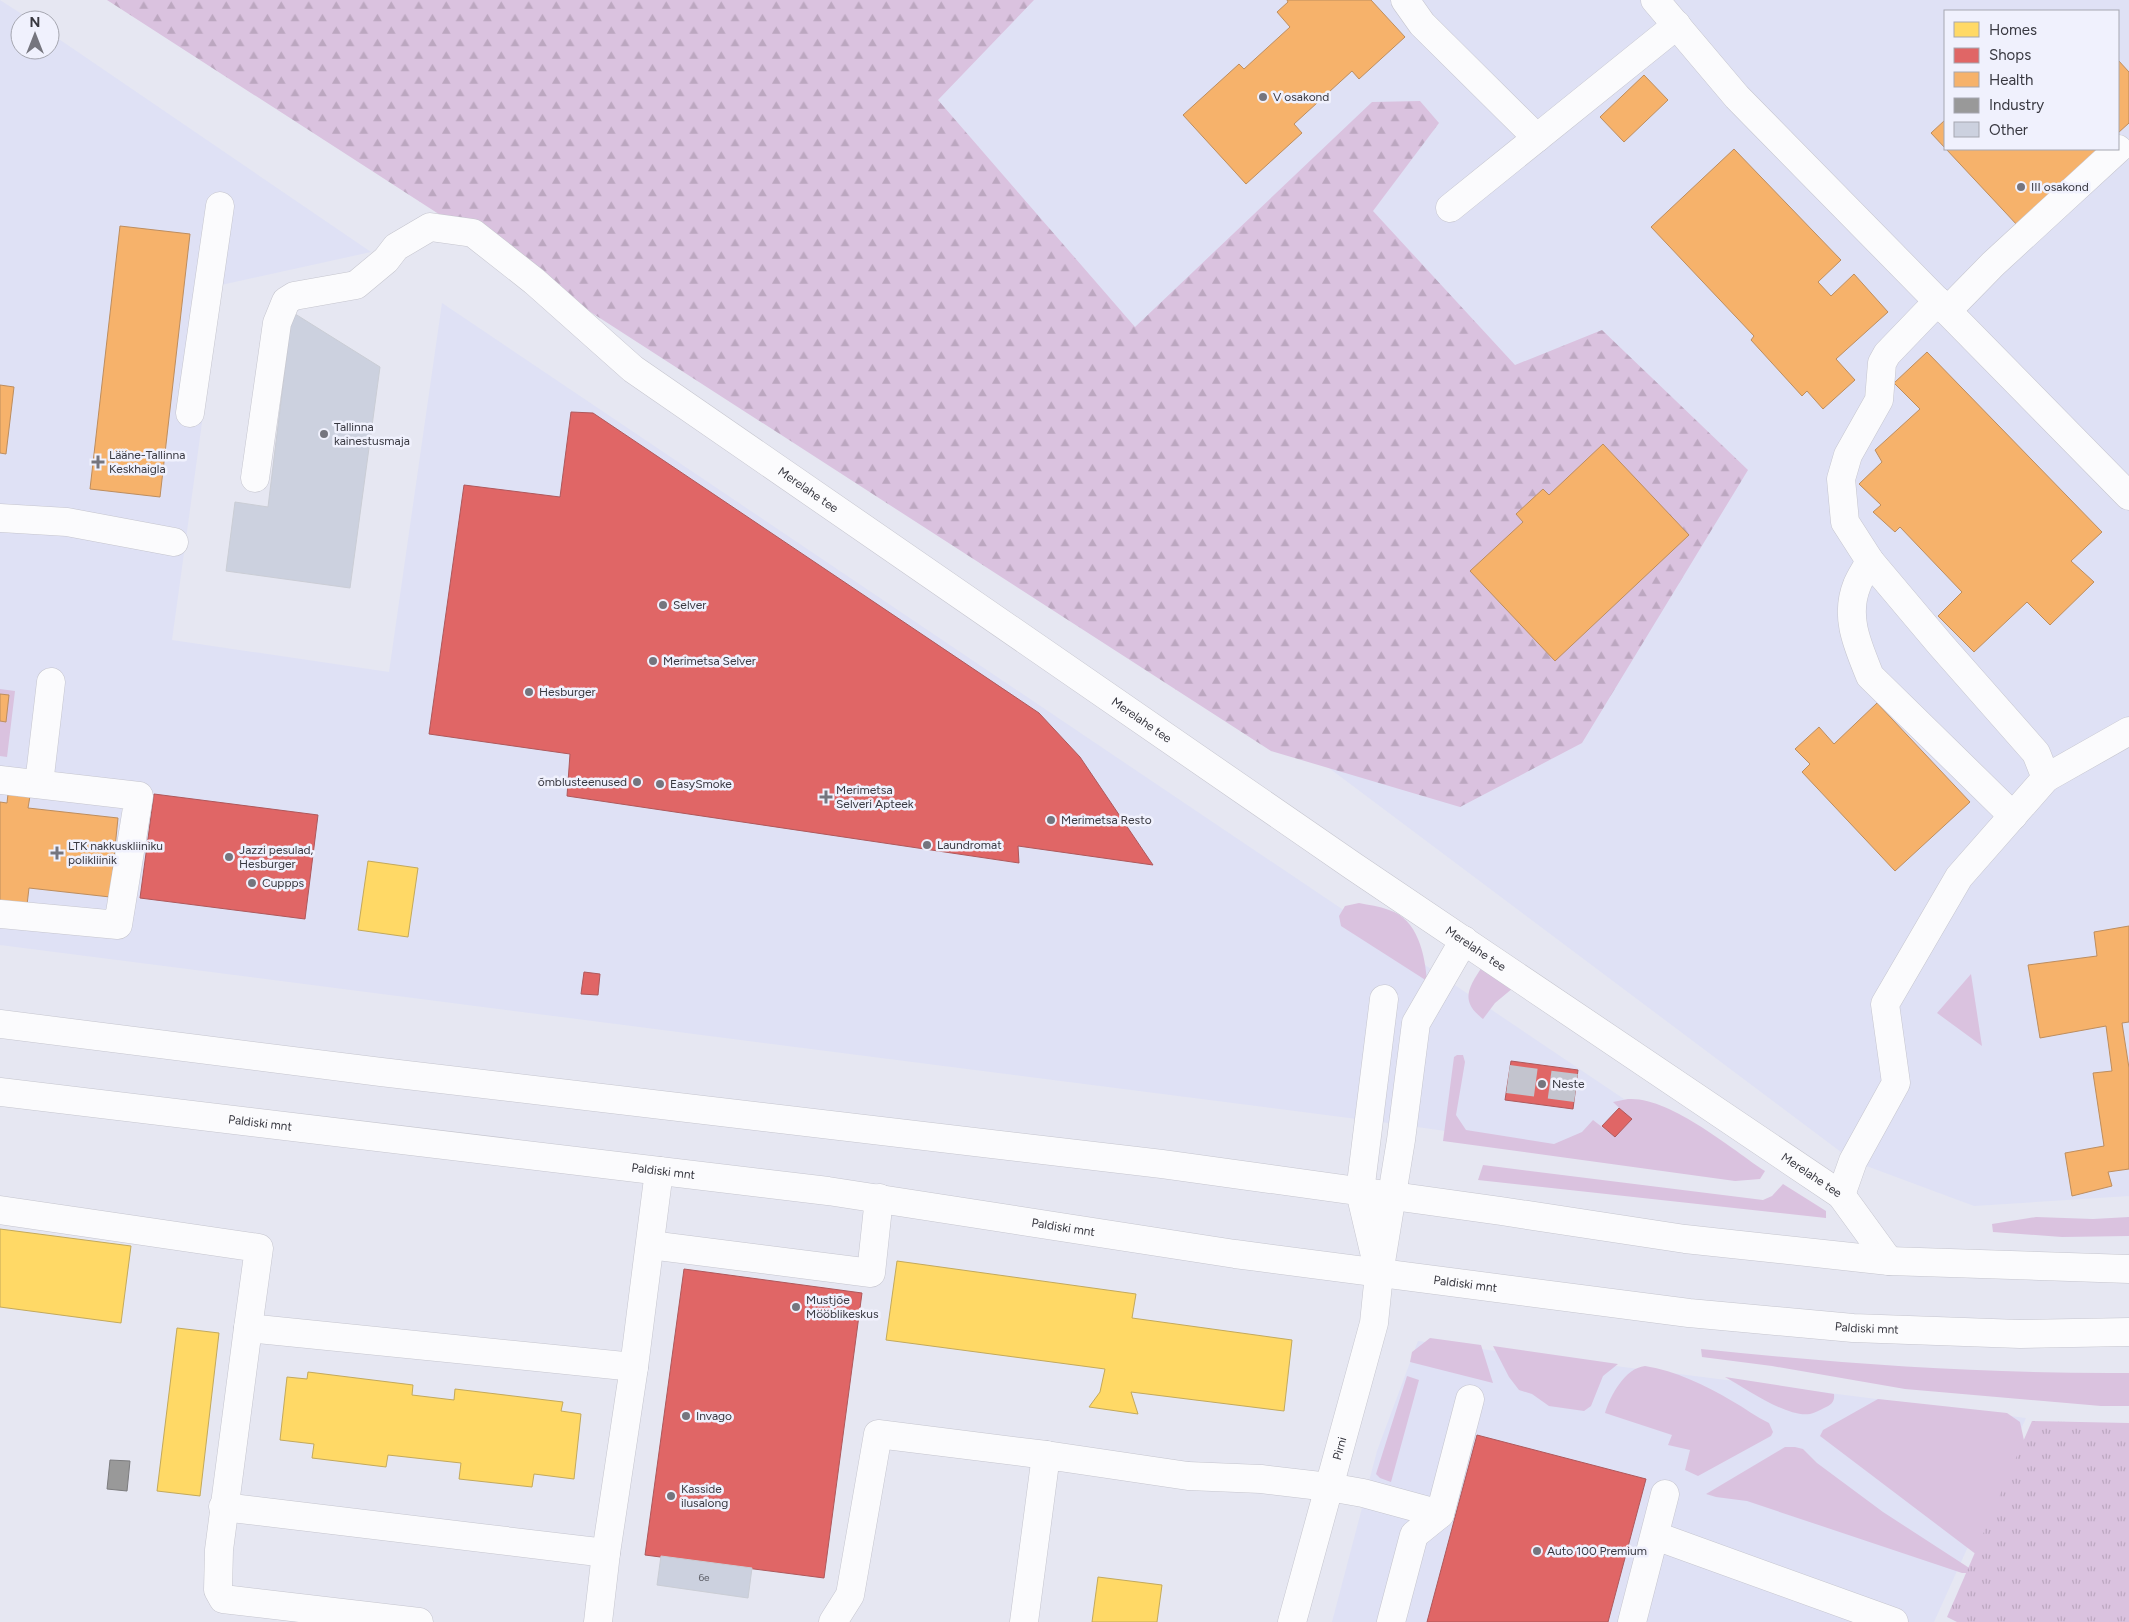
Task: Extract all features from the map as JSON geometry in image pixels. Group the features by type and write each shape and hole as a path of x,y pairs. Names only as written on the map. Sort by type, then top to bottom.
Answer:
{"main road":[{"path":"1405,0 1422,24 1538,138"},
{"path":"1655,0 1738,97 2129,496"},
{"path":"1450,208 1677,25"},
{"path":"2046,778 2036,753 1870,561 1845,522 1842,479 1848,455 1879,400 1882,363 1887,354 1992,264 2117,150"},
{"path":"190,412 220,206"},
{"name":"Merelahe tee","path":"255,478 277,323 286,301 294,296 356,285 386,260 396,247 430,226 473,233 534,281 633,368 1353,866 1840,1195 1888,1261"},
{"path":"0,518 68,522 174,542"},
{"path":"1870,561 1857,585 1851,619 1859,648 1870,676 2013,816"},
{"path":"39,784 51,682"},
{"path":"1840,1195 1853,1161 1896,1083 1885,1004 1959,877 2046,778 2129,732"},
{"path":"0,780 138,796 118,925 0,914"},
{"name":"Pirni","path":"1292,1622 1374,1323 1379,1274 1416,1023 1464,940"},
{"path":"1379,1274 1360,1192 1384,999"},
{"path":"0,1024 381,1072 1152,1163 1685,1239 1888,1261 2129,1269"},
{"name":"Paldiski mnt","path":"0,1092 879,1198 1235,1254 1689,1313 1853,1328 2020,1334 2129,1332"},
{"path":"598,1622 659,1171"},
{"path":"650,1245 871,1272 879,1198"},
{"path":"0,1210 259,1248 223,1508 218,1550 218,1590 223,1599 419,1622"},
{"path":"248,1328 634,1367"},
{"path":"1391,1622 1414,1535 1440,1514 1470,1399"},
{"path":"833,1622 850,1595 878,1434 1046,1455 1188,1476 1261,1478 1329,1487 1363,1493 1440,1514"},
{"path":"1024,1622 1046,1455"},
{"path":"1632,1622 1656,1536 1665,1494"},
{"path":"223,1508 606,1553"},
{"path":"1656,1536 1894,1622"}],"shaded area":[{"path":"0,0 16,10 10,10 10,60 60,60 60,40 371,252 221,285 172,640 389,672 442,303 1673,1132 1663,1162 1396,1124 0,945"},
{"path":"203,0 2129,0 2129,1196 1974,1206 1853,1161 1157,639"},
{"path":"1418,1341 2026,1418 1934,1622 1332,1622 1377,1451"}],"green space":[{"path":"107,0 1034,0 938,100 1135,327 1372,102 1420,101 1439,123 1373,211 1515,365 1602,330 1748,470 1582,743 1460,807 1271,751"},
{"path":"0,689 15,691 7,757 0,756"},
{"path":"1359,903 1389,910 1407,921 1422,949 1427,981 1341,926 1339,916 1345,906"},
{"path":"1482,967 1513,988 1495,1003 1483,1019 1471,1006 1469,1000 1470,987"},
{"path":"1971,974 1982,1046 1937,1013"},
{"path":"1463,1055 1465,1062 1456,1115 1466,1130 1554,1144 1582,1132 1593,1120 1615,1137 1631,1119 1613,1102 1628,1099 1644,1100 1662,1106 1700,1126 1765,1171 1760,1179 1735,1181 1443,1141 1454,1057"},
{"path":"1483,1165 1763,1200 1772,1196 1783,1184 1826,1211 1826,1218 1478,1180"},
{"path":"2036,1217 2093,1219 2129,1217 2129,1236 2062,1237 1993,1232 1992,1224"},
{"path":"1430,1338 1481,1345 1493,1383 1410,1362 1412,1352"},
{"path":"1493,1346 1618,1364 1603,1376 1591,1406 1584,1411 1549,1406 1532,1394 1519,1390 1509,1377"},
{"path":"1701,1349 1808,1359 1968,1370 2129,1373 2129,1406 2101,1406 1905,1389 1772,1366 1702,1357"},
{"path":"1645,1366 1679,1375 1722,1395 1769,1423 1773,1432 1771,1436 1698,1476 1685,1470 1690,1450 1668,1445 1672,1435 1605,1413 1619,1384 1631,1372"},
{"path":"1407,1376 1419,1380 1391,1482 1380,1478 1376,1474"},
{"path":"1725,1377 1834,1394 1834,1399 1831,1404 1817,1411 1810,1414 1801,1414 1778,1407"},
{"path":"1878,1399 2007,1413 2020,1422 2059,1602 2006,1577 1820,1436 1823,1430"},
{"path":"2032,1421 2129,1423 2129,1622 1957,1622 1947,1617"},
{"path":"1785,1447 1803,1449 1817,1463 1883,1512 1977,1573 1962,1573 1747,1501 1706,1494"}],"building: Homes":[{"path":"368,861 418,868 408,937 358,930"},
{"path":"0,1229 131,1246 121,1323 0,1307"},
{"path":"897,1261 1136,1294 1132,1318 1292,1340 1284,1411 1131,1392 1138,1414 1089,1407 1100,1392 1105,1369 886,1340"},
{"path":"177,1328 219,1333 200,1496 157,1491"},
{"path":"308,1372 413,1385 412,1395 454,1400 455,1389 563,1402 561,1411 581,1414 574,1479 534,1474 532,1487 459,1479 461,1463 388,1455 386,1467 312,1458 314,1444 280,1440 287,1377 307,1379"},
{"path":"1098,1577 1162,1585 1157,1622 1092,1622"}],"building: Shops":[{"name":"Selver","path":"571,412 593,413 1039,713 1080,757 1153,865 1018,846 1019,863 567,796 570,754 429,734 464,485 560,497"},
{"name":"Jazzi pesulad, Hesburger","path":"154,794 318,815 305,919 140,898"},
{"path":"584,972 600,974 598,995 581,994"},
{"name":"Neste","path":"1511,1061 1578,1070 1573,1109 1505,1100"},
{"path":"1619,1108 1632,1119 1615,1137 1602,1126"},
{"path":"684,1269 862,1293 824,1578 645,1555"},
{"name":"Auto 100 Premium","path":"1477,1435 1646,1479 1608,1622 1427,1622"}],"building: Health":[{"name":"V osakond","path":"1287,0 1371,0 1405,37 1359,79 1352,71 1294,124 1302,133 1246,184 1183,115 1239,64 1244,69 1290,27 1277,12 1288,2"},
{"path":"2119,61 2129,72 2129,123 2119,132"},
{"path":"1644,75 1668,100 1624,142 1600,117"},
{"path":"1944,121 1944,147 1931,133"},
{"path":"1734,149 1841,260 1818,282 1831,296 1854,274 1888,312 1836,359 1855,380 1823,409 1807,391 1802,396 1751,340 1754,336 1651,227"},
{"name":"III osakond","path":"1947,150 2100,150 2018,226"},
{"path":"120,226 190,234 160,497 90,489"},
{"path":"1927,352 2102,532 2071,561 2094,582 2050,625 2027,602 1974,652 1938,616 1962,592 1900,527 1895,532 1873,512 1881,505 1859,484 1882,462 1875,450 1920,409 1894,383"},
{"path":"0,385 14,387 6,454 0,453"},
{"path":"1603,444 1689,535 1555,661 1470,571 1523,522 1516,514 1543,489 1549,495"},
{"path":"0,694 9,695 6,722 0,721"},
{"path":"1877,703 1970,802 1895,871 1802,772 1810,764 1795,749 1819,727 1834,744"},
{"name":"LTK nakkuskliiniku polikliinik","path":"8,794 30,796 28,808 118,818 110,897 29,888 27,905 0,902 0,802 7,803"},
{"path":"2129,926 2129,1022 2122,1023 2129,1068 2129,1169 2108,1172 2112,1186 2072,1196 2065,1153 2104,1146 2093,1073 2112,1071 2106,1026 2040,1038 2028,965 2097,956 2094,932"}],"building: Industry":[{"path":"110,1460 130,1461 127,1491 107,1489"}],"building: Other":[{"name":"Tallinna kainestusmaja","path":"292,312 380,367 350,588 226,571 235,502 268,507"},
{"path":"661,1556 752,1568 748,1598 657,1585"}],"tunnel":[{"path":"1508,1079 1576,1088"}],"place":[{"name":"V osakond","path":"1263,97"},
{"name":"III osakond","path":"2021,187"},
{"name":"Tallinna kainestusmaja","path":"324,434"},
{"name":"Lääne-Tallinna Keskhaigla","path":"98,462"},
{"name":"Selver","path":"663,605"},
{"name":"Merimetsa Selver","path":"653,661"},
{"name":"Hesburger","path":"529,692"},
{"name":"õmblusteenused","path":"637,782"},
{"name":"EasySmoke","path":"660,784"},
{"name":"Merimetsa Selveri Apteek","path":"826,797"},
{"name":"Merimetsa Resto","path":"1051,820"},
{"name":"Laundromat","path":"927,845"},
{"name":"LTK nakkuskliiniku polikliinik","path":"57,853"},
{"name":"Jazzi pesulad, Hesburger","path":"229,857"},
{"name":"Cuppps","path":"252,883"},
{"name":"Neste","path":"1542,1084"},
{"name":"Mustjõe Mööblikeskus","path":"796,1307"},
{"name":"Invago","path":"686,1416"},
{"name":"Kasside ilusalong","path":"671,1496"},
{"name":"Auto 100 Premium","path":"1537,1551"}]}
